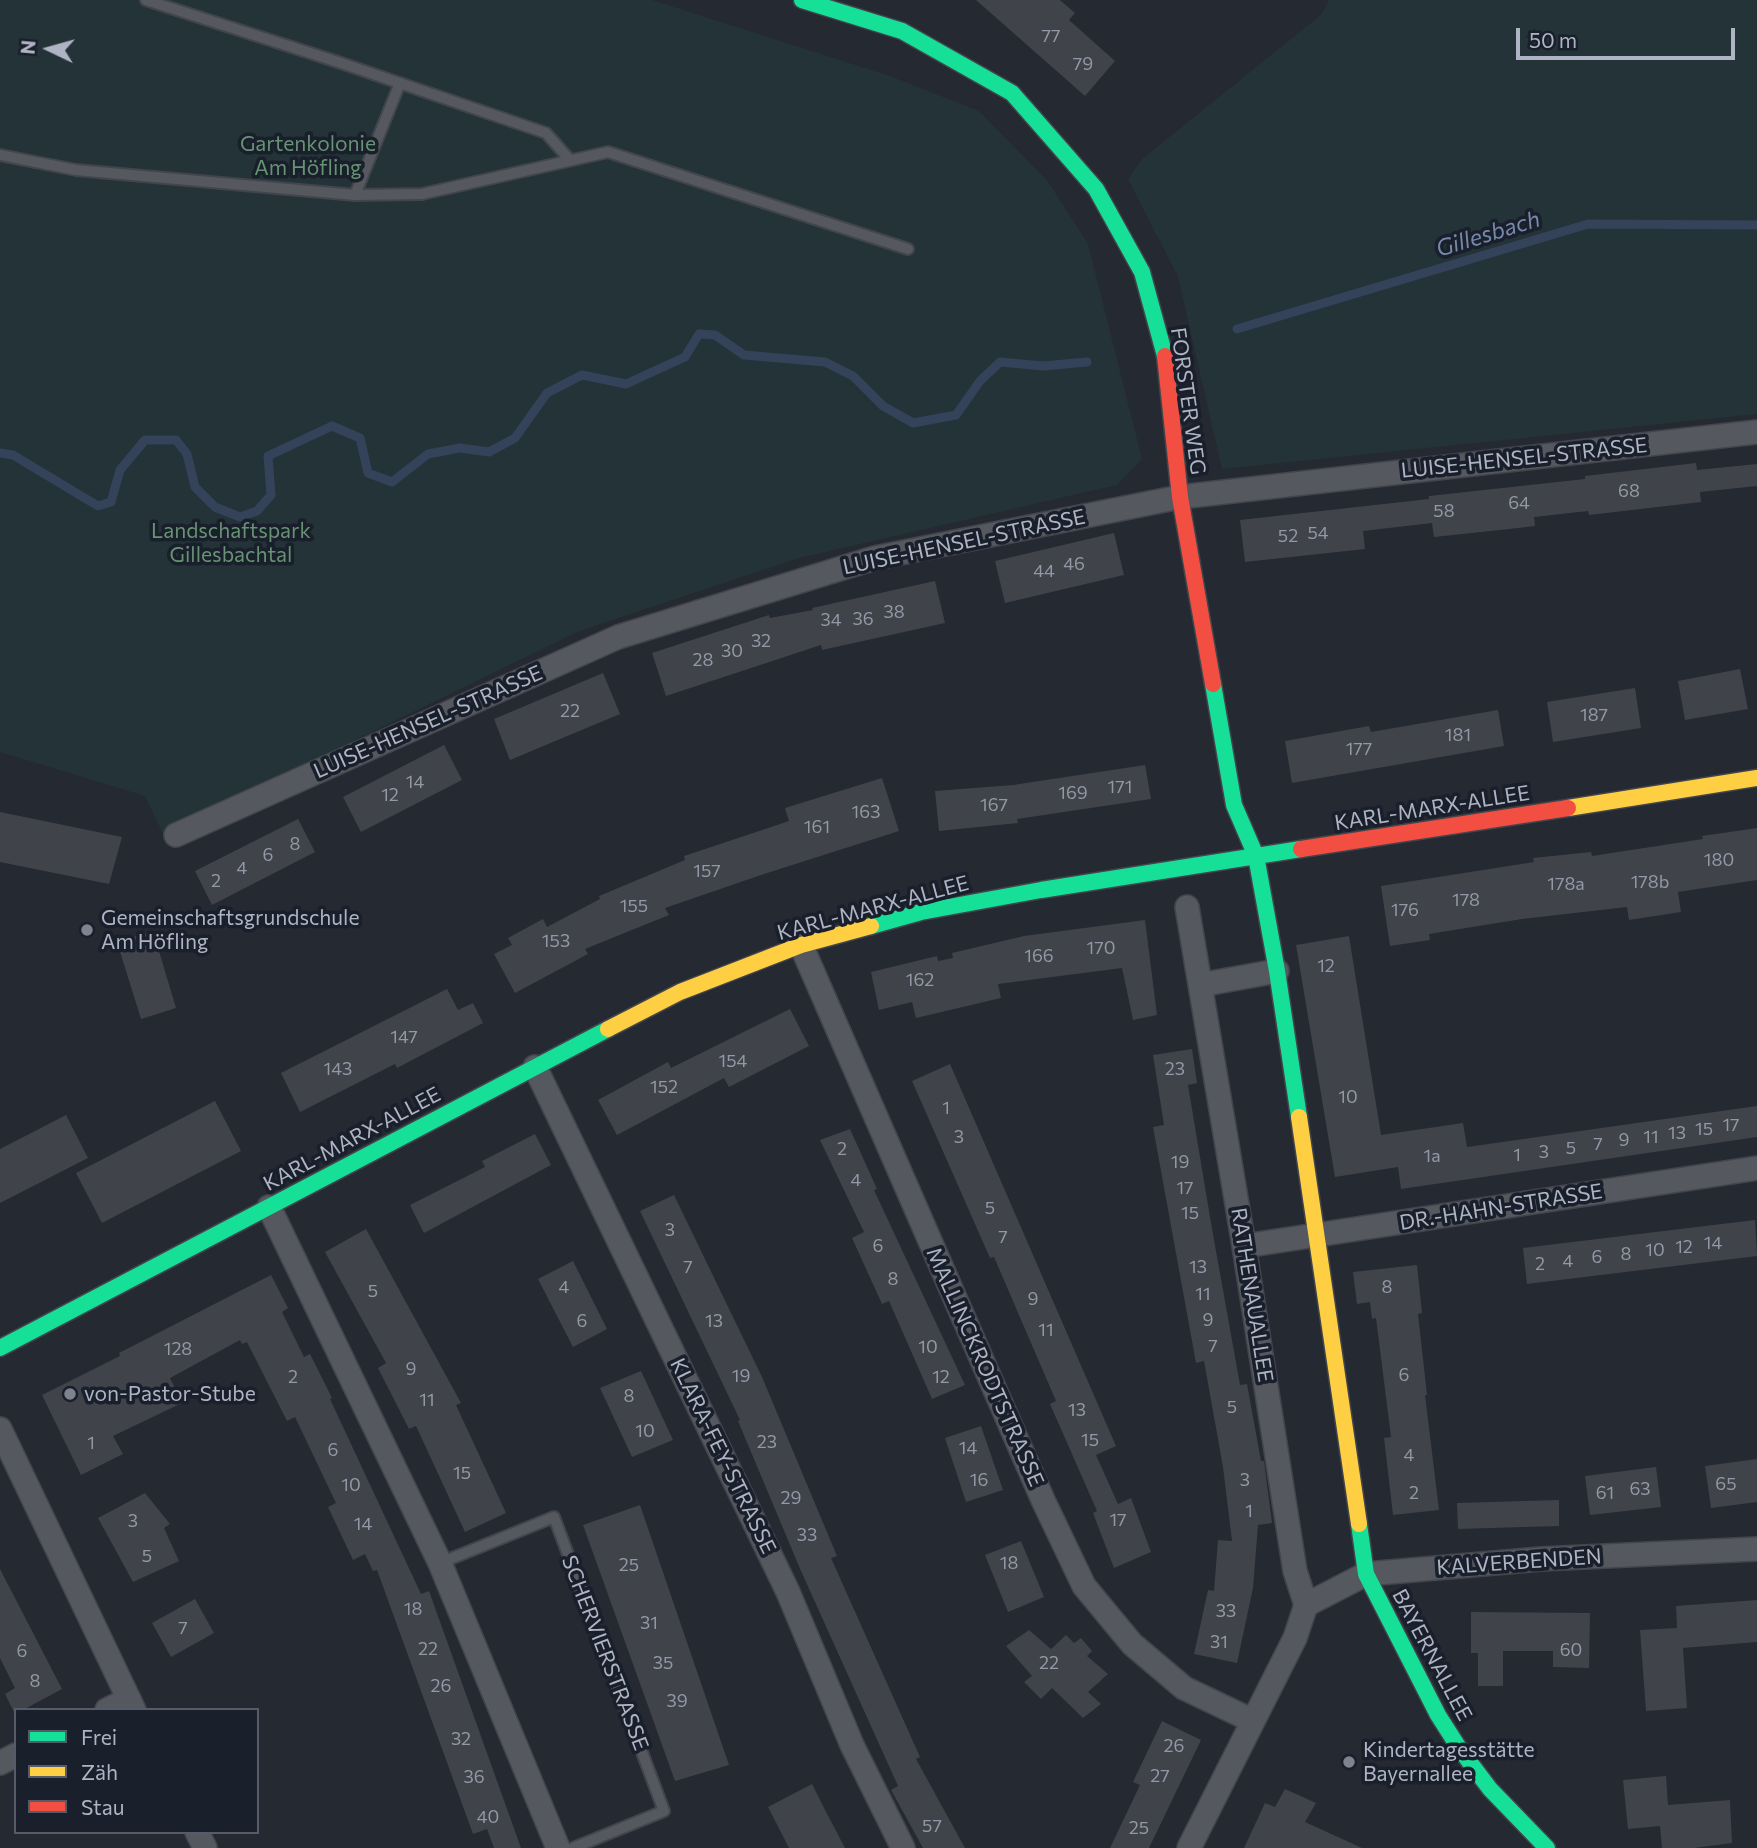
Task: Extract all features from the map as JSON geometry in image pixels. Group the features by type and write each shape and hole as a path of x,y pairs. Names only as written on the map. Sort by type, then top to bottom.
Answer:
{"street":[{"name":"FORSTER WEG","path":"802,0 902,31 1013,93 1096,189 1142,272 1164,350 1180,497 1234,805 1256,856"},
{"name":"LUISE-HENSEL-STRASSE","path":"176,835 618,637 874,558 1180,497 1757,432"},
{"name":"KARL-MARX-ALLEE","path":"0,1348 680,992 801,945 921,912 1041,890 1757,779"},
{"path":"1256,856 1277,971 1366,1574"},
{"name":"RATHENAUALLEE","path":"1187,907 1295,1571 1306,1605"},
{"name":"MALLINCKRODTSTRASSE","path":"801,945 1043,1500 1084,1586 1132,1644 1184,1688 1252,1721"},
{"path":"1200,985 1277,971"},
{"name":"KLARA-FEY-STRASSE","path":"535,1066 788,1592 852,1745 903,1848"},
{"name":"DR.-HAHN-STRASSE","path":"1244,1246 1757,1168"},
{"path":"270,1206 440,1563 558,1848"},
{"path":"0,1429 131,1704"},
{"name":"KALVERBENDEN","path":"1306,1605 1366,1574 1541,1559 1757,1549"},
{"name":"BAYERNALLEE","path":"1366,1574 1438,1716 1459,1748 1490,1789 1547,1848"},
{"path":"1189,1848 1295,1638 1306,1605"}],"lane":[{"path":"146,0 546,133 570,160"},
{"path":"355,195 400,83"},
{"path":"0,155 76,170 355,195 422,194 608,152 908,249"},
{"name":"SCHERVIERSTRASSE","path":"440,1563 554,1517 664,1811 573,1848"}],"green space":[{"name":"Landschaftspark Gillesbachtal","path":"0,0 652,0 890,76 979,111 1047,180 1088,244 1142,459 1117,485 799,558 579,631 163,834 145,796 0,752"},
{"path":"1329,0 1757,0 1757,414 1222,469 1178,277 1128,179 1142,159 1322,14"}],"building":[{"path":"976,0 1060,0 1075,13 1069,20 1115,61 1085,96"},
{"path":"1696,463 1697,470 1757,464 1757,486 1700,492 1701,502 1589,515 1588,511 1534,517 1535,526 1509,529 1434,537 1432,523 1363,531 1365,549 1245,562 1240,520 1429,499 1429,496 1585,479 1585,476"},
{"path":"1114,533 1124,575 1005,603 995,561"},
{"path":"935,581 945,623 822,650 821,645 666,696 652,653 769,615 770,618 813,610 812,608"},
{"path":"1740,669 1748,709 1685,720 1678,681"},
{"path":"603,673 620,714 510,760 494,719"},
{"path":"1635,688 1641,728 1553,742 1547,702"},
{"path":"1498,710 1504,746 1292,783 1285,741 1369,726 1371,732"},
{"path":"444,745 462,780 361,832 343,797"},
{"path":"1145,765 1151,799 1017,819 1018,823 939,831 935,791 1013,785"},
{"path":"882,778 899,831 665,908 669,915 585,949 588,954 515,993 494,954 512,945 508,938 543,919 547,927 600,899 599,896 685,860 684,856 789,821 785,808"},
{"path":"0,812 122,837 109,884 0,862"},
{"path":"298,819 315,852 212,905 195,871"},
{"path":"1757,828 1757,880 1678,892 1681,912 1629,920 1627,907 1522,919 1429,934 1430,940 1390,946 1381,886 1534,862 1533,858 1591,852 1592,856"},
{"path":"1145,920 1157,1015 1133,1020 1122,968 998,984 1001,998 916,1018 912,1002 879,1010 871,972 937,956 938,961 953,958 952,953 1024,936"},
{"path":"153,931 176,1008 141,1019 117,942"},
{"path":"1349,936 1381,1135 1463,1123 1467,1147 1757,1106 1757,1137 1401,1189 1398,1167 1335,1177 1296,945"},
{"path":"447,989 458,1010 473,1003 483,1023 397,1068 395,1064 300,1112 281,1073"},
{"path":"790,1009 809,1046 729,1087 724,1078 617,1135 598,1100 668,1062 671,1068"},
{"path":"1192,1049 1197,1083 1188,1085 1211,1223 1240,1385 1247,1384 1261,1461 1264,1461 1272,1523 1258,1525 1253,1588 1237,1663 1194,1654 1208,1590 1214,1591 1218,1540 1232,1541 1223,1467 1204,1361 1196,1363 1153,1127 1164,1125 1153,1055"},
{"path":"950,1064 1116,1446 1096,1455 1118,1504 1131,1498 1151,1552 1114,1568 1093,1513 1097,1511 1050,1404 1056,1401 994,1257 990,1258 912,1081"},
{"path":"215,1101 241,1151 102,1223 76,1173"},
{"path":"66,1115 88,1158 0,1203 0,1149"},
{"path":"850,1129 877,1189 874,1190 965,1385 932,1399 889,1301 882,1304 852,1238 864,1232 820,1140"},
{"path":"535,1134 551,1165 424,1233 410,1205 485,1167 482,1161"},
{"path":"674,1195 762,1377 837,1556 831,1558 920,1757 916,1759 965,1848 923,1848 891,1790 898,1786 801,1571 738,1421 740,1420 640,1211"},
{"path":"1755,1220 1757,1256 1527,1284 1523,1248"},
{"path":"366,1229 461,1403 456,1405 506,1513 465,1532 416,1426 409,1429 378,1368 386,1363 325,1252"},
{"path":"573,1261 607,1329 573,1347 538,1279"},
{"path":"1417,1265 1425,1395 1439,1510 1393,1515 1384,1438 1391,1437 1376,1318 1372,1319 1370,1302 1357,1304 1353,1272"},
{"path":"271,1275 288,1308 282,1312 304,1357 310,1354 332,1398 330,1399 421,1594 429,1591 521,1848 494,1848 487,1829 473,1834 377,1570 373,1571 365,1554 353,1560 328,1507 336,1503 295,1417 287,1421 247,1342 242,1344 240,1340 170,1378 182,1403 113,1436 123,1454 81,1475 42,1395"},
{"path":"641,1371 673,1440 632,1457 600,1388"},
{"path":"981,1426 1003,1490 966,1502 945,1438"},
{"path":"1757,1459 1757,1502 1711,1508 1705,1466"},
{"path":"1656,1467 1661,1507 1590,1515 1585,1476"},
{"path":"145,1493 170,1524 164,1528 179,1561 133,1582 98,1518"},
{"path":"1559,1500 1559,1526 1458,1529 1457,1503"},
{"path":"640,1505 729,1765 675,1781 583,1525"},
{"path":"1021,1541 1044,1597 1008,1612 985,1555"},
{"path":"0,1569 62,1689 27,1708 14,1708 14,1712 5,1694 15,1688 0,1658"},
{"path":"195,1599 214,1633 171,1657 152,1623"},
{"path":"1757,1600 1757,1642 1683,1648 1687,1708 1646,1711 1640,1630 1677,1628 1676,1606"},
{"path":"1471,1612 1590,1613 1589,1668 1553,1667 1553,1651 1503,1651 1503,1686 1478,1686 1478,1653 1471,1653"},
{"path":"1029,1630 1051,1649 1066,1635 1074,1643 1081,1638 1092,1651 1087,1656 1108,1674 1088,1692 1101,1704 1083,1718 1052,1688 1041,1699 1024,1682 1032,1676 1006,1646"},
{"path":"1162,1721 1201,1740 1149,1848 1110,1848 1140,1785 1133,1782"},
{"path":"1666,1776 1668,1805 1730,1800 1732,1843 1694,1848 1662,1848 1660,1826 1628,1829 1623,1780"},
{"path":"812,1784 845,1848 789,1848 768,1807"},
{"path":"1285,1789 1316,1803 1305,1822 1362,1848 1244,1848 1265,1803 1275,1807"}],"waterway":[{"name":"Gillesbach","path":"1237,329 1588,224 1757,225"},
{"name":"Gillesbach","path":"0,453 13,455 98,506 111,502 120,470 145,440 176,440 187,454 195,487 215,507 240,517 257,511 271,495 268,456 332,426 360,438 368,473 392,482 428,454 460,448 489,452 515,438 547,393 582,375 626,384 685,357 699,334 715,335 744,355 825,362 853,376 883,406 913,423 956,415 980,381 1000,362 1043,366 1087,362"}],"traffic: fast":[{"path":"802,0 902,31 1012,93 1096,189 1142,272 1165,356"},
{"path":"1213,684 1234,805 1256,856 1299,1117"},
{"path":"871,926 921,912 1041,890 1301,849"},
{"path":"0,1348 608,1029"},
{"path":"1359,1524 1366,1574 1438,1715 1490,1789 1547,1848"}],"traffic: slow":[{"path":"1568,808 1757,778"},
{"path":"608,1029 680,992 801,945 871,926"},
{"path":"1299,1117 1359,1524"}],"traffic: jam":[{"path":"1165,356 1180,497 1213,684"},
{"path":"1301,849 1568,808"}],"place":[{"name":"Gemeinschaftsgrundschule Am Höfling","path":"87,930"},
{"name":"von-Pastor-Stube","path":"70,1394"},
{"name":"Kindertagesstätte Bayernallee","path":"1349,1762"}],"park label":[{"name":"Gartenkolonie Am Höfling","path":"308,156"}]}
